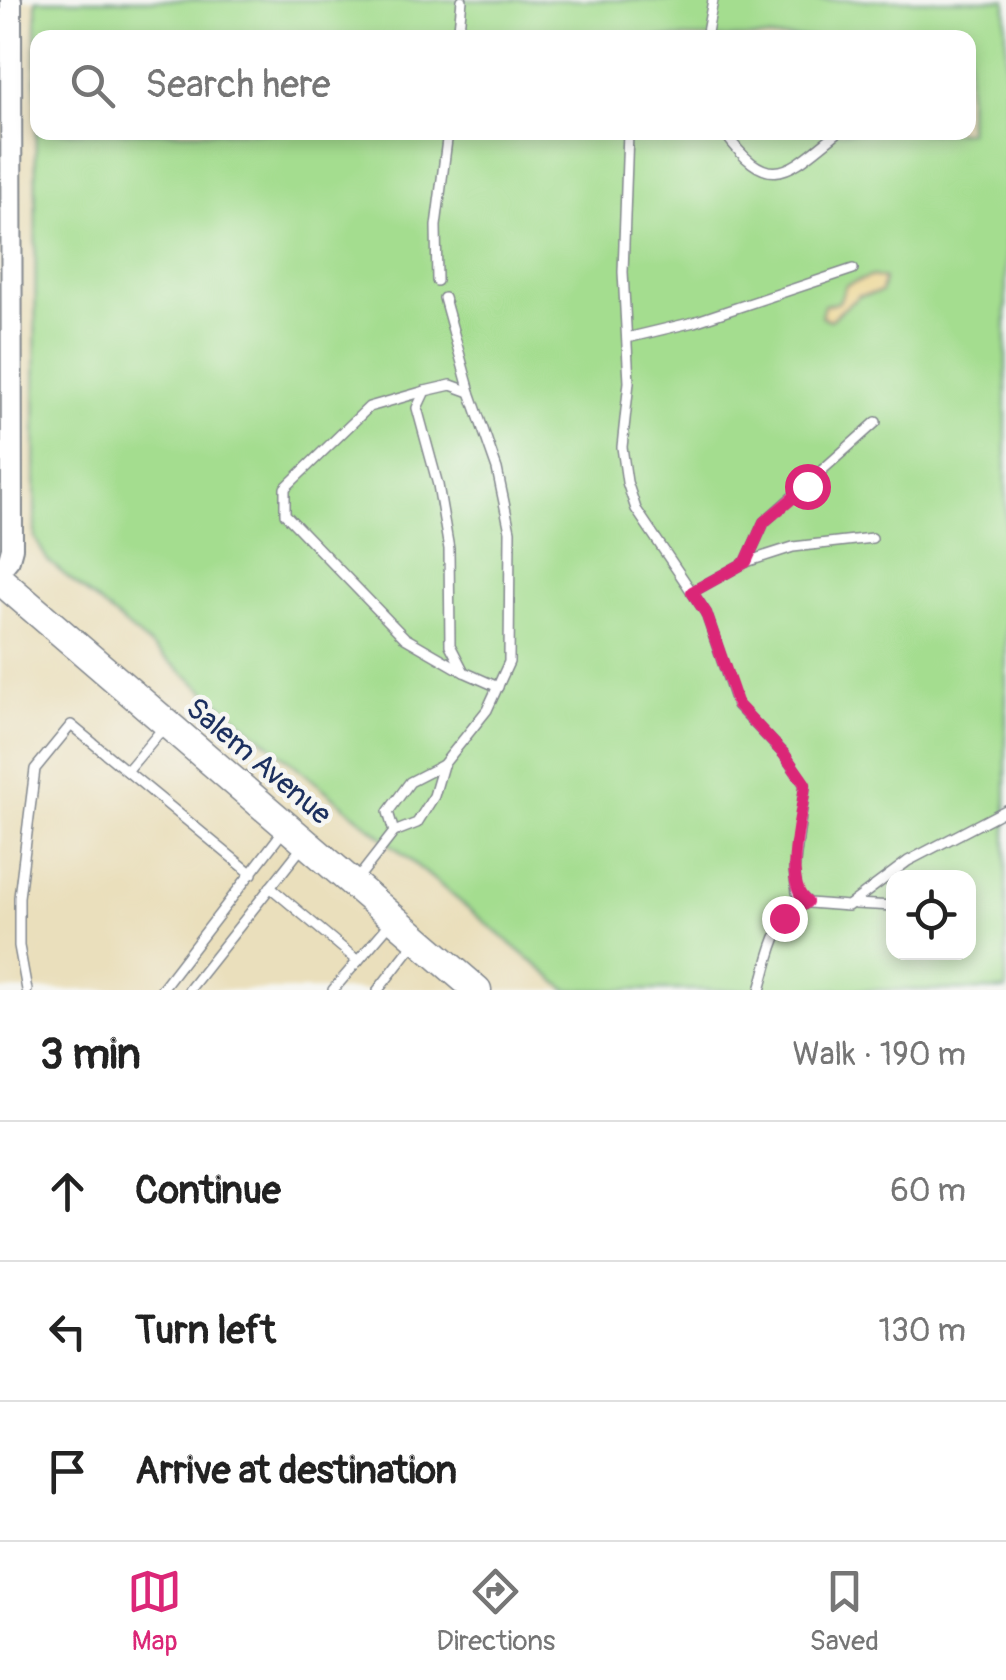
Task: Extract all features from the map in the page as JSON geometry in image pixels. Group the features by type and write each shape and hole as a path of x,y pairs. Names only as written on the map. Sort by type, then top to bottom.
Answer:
{"main road":[{"name":"Salem Avenue","path":"0,580 418,939 463,986"}],"street":[{"path":"0,570 12,548 6,193 11,0"}],"lane":[{"path":"459,30 462,0"},
{"path":"708,30 714,0"},
{"path":"437,282 436,226 447,140"},
{"path":"628,140 623,272 630,382 622,447 636,509 706,613 738,705 784,754 805,784 794,870 798,893 807,902 834,906 886,906"},
{"path":"731,140 746,158 774,173 789,171 828,140"},
{"path":"627,338 694,322 853,269"},
{"path":"353,885 394,832 417,823 434,796 443,765 486,710 509,662 510,530 497,469 444,298"},
{"path":"470,392 451,386 369,407 285,488 285,514 405,638 498,687"},
{"path":"425,391 418,408 438,484 449,549 450,646 464,672"},
{"path":"746,562 764,522 876,422"},
{"path":"692,592 746,562 793,546 872,538"},
{"path":"26,990 19,946 19,898 35,769 71,725 252,874"},
{"path":"126,771 165,725"},
{"path":"394,832 388,812 410,782 443,765"},
{"path":"852,904 908,861 1006,810"},
{"path":"161,990 252,874 295,836"},
{"path":"189,990 270,887 295,836"},
{"path":"270,887 358,961"},
{"path":"760,990 784,918 807,902"},
{"path":"333,990 393,919"},
{"path":"378,990 418,939"}],"green space":[{"path":"36,0 1006,0 1006,990 567,990 48,561 35,538 36,140 976,140 976,30 36,30"}],"sand":[{"path":"873,276 884,279 881,292 859,296 830,320 821,317 824,305 839,302 846,285"}],"route":[{"path":"784,918 807,902 795,887 794,870 805,784 764,730 738,705 717,640 692,592 746,562 764,522 807,486"}]}
